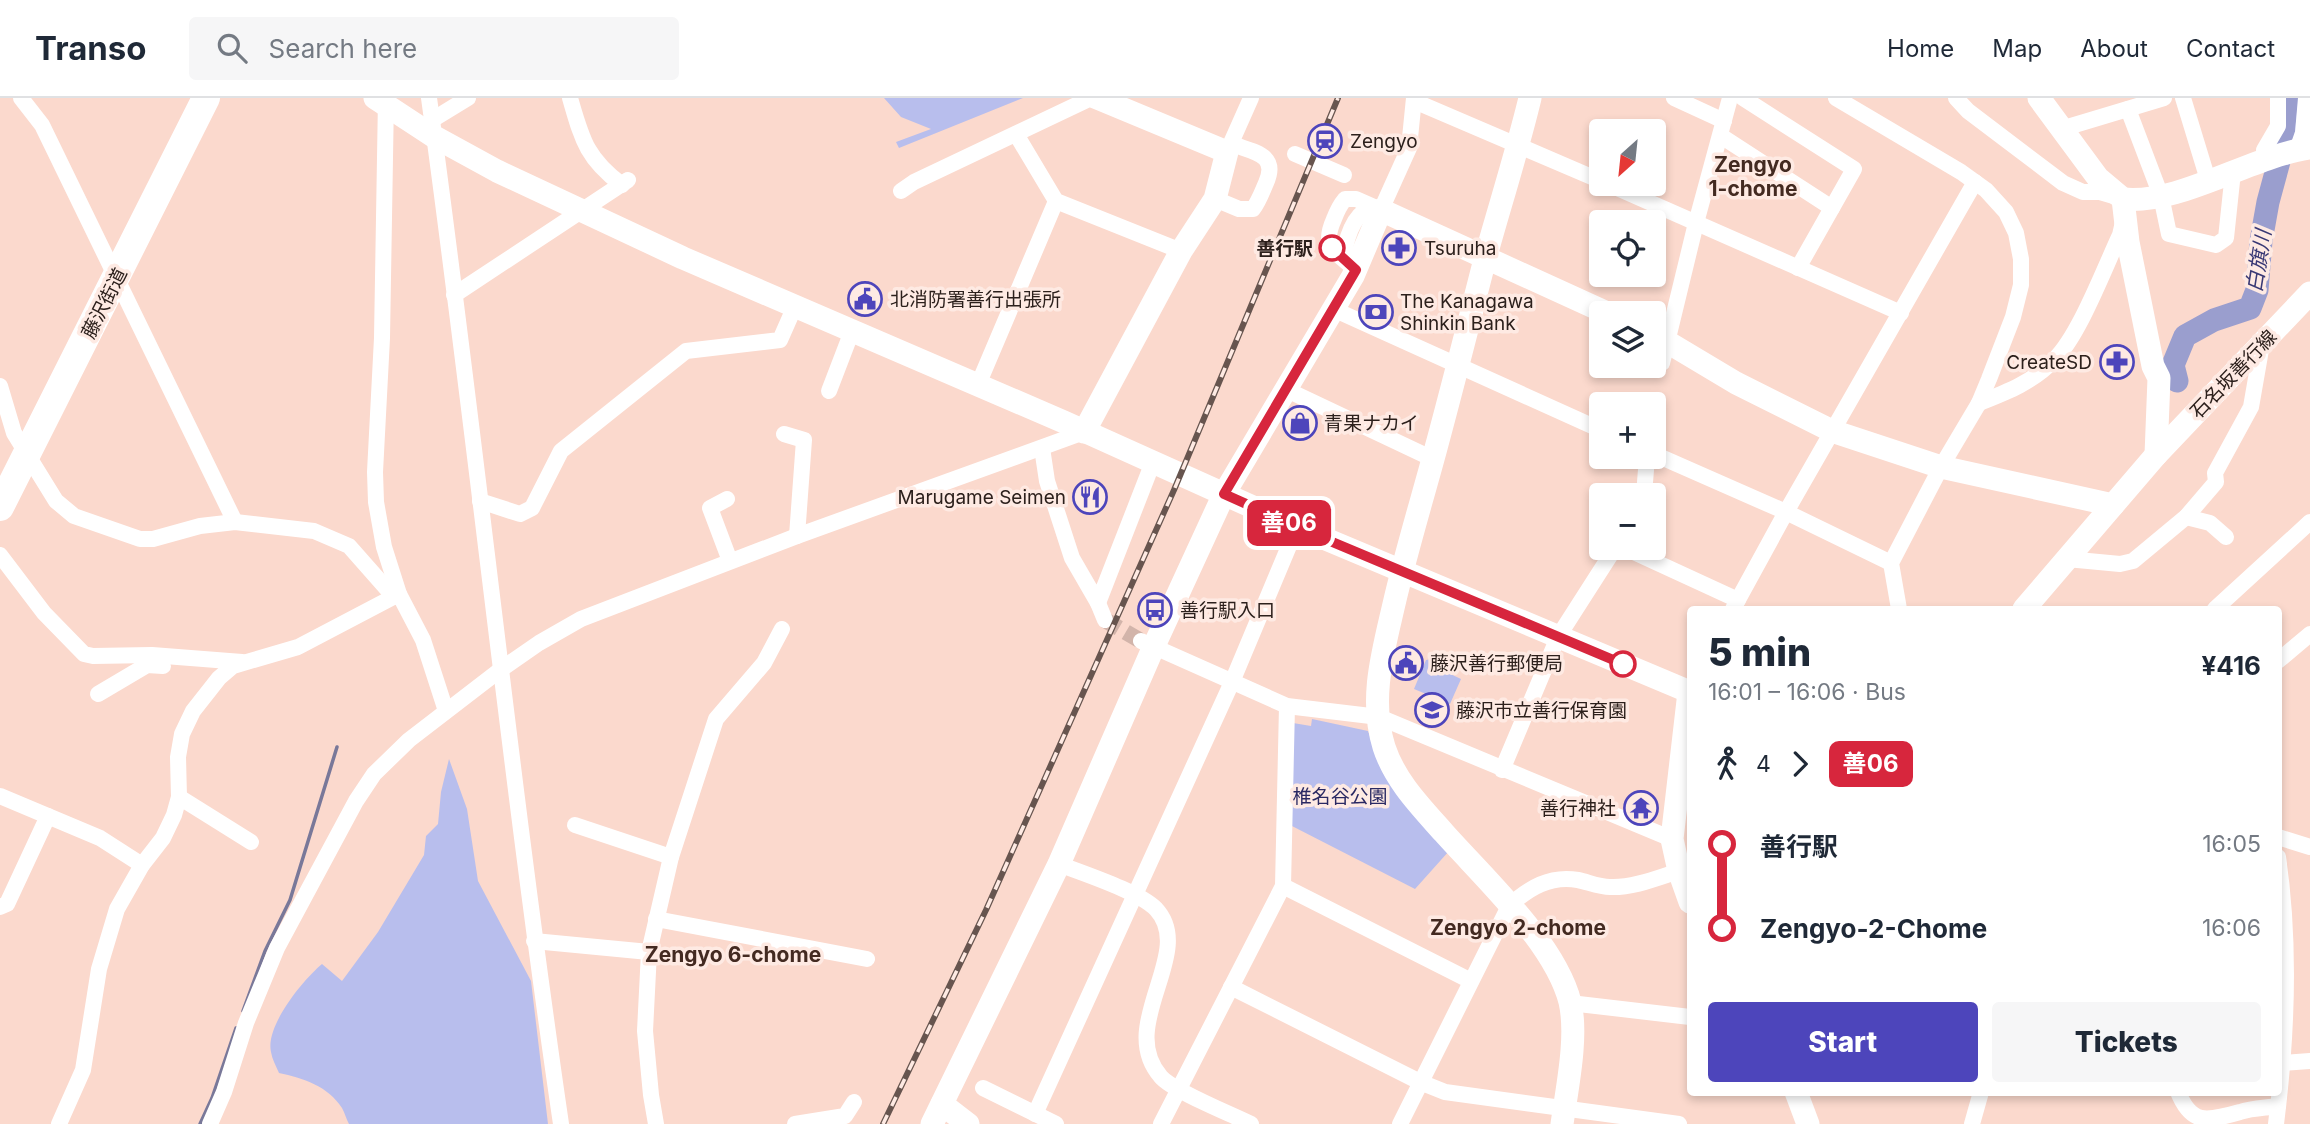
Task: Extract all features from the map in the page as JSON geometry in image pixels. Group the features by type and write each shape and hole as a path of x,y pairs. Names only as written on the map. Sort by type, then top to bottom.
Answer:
{"highway":[{"name":"藤沢街道","path":"0,508 206,98"}],"street":[{"path":"21,98 42,125 235,523"},
{"path":"375,98 401,117 433,128 497,171 684,258 1297,527 1687,690"},
{"path":"386,98 382,338 375,492 384,547 397,595"},
{"path":"429,98 534,941 561,1124"},
{"path":"433,128 468,98"},
{"path":"454,295 625,182 601,170 584,145 570,98"},
{"path":"901,191 914,182 1091,98"},
{"path":"1097,98 1229,148 1262,155 1270,166 1270,174 1253,209 1239,209 1215,198"},
{"path":"210,1124 277,948 333,841 374,774 391,755 500,670 539,643 581,620 730,561 1084,432 1181,251 1215,198 1229,148 1251,98"},
{"path":"1530,98 1401,571 1378,672 1379,717 1385,747 1401,782 1509,906 1552,960 1570,1003 1572,1031 1563,1117"},
{"path":"1674,98 1722,128 1832,208"},
{"path":"1666,318 1696,223 1730,98"},
{"path":"1743,98 1854,169 1798,268"},
{"path":"1836,98 1975,182 2006,212 2016,233 2021,259 2021,285 2013,317 1979,402 1941,467 1891,563 1898,606"},
{"path":"1956,98 1968,111 2063,183 2083,192 2100,191 2123,202 2161,196 2287,151 2303,133 2306,98"},
{"path":"2039,98 2098,178 2123,202 2128,242 2153,366 2159,378 2156,455"},
{"path":"2061,129 2164,98"},
{"path":"2183,98 2208,180"},
{"path":"2278,98 2278,126 2287,151"},
{"path":"968,1124 937,1114 1059,864 1147,643 1224,494 1333,309 1349,264 1409,148 1414,99 1589,176"},
{"path":"2128,109 2153,181 2161,196 2169,234 2216,245 2226,238 2232,172"},
{"path":"1016,134 1056,201 1181,251"},
{"path":"1295,154 1344,175"},
{"path":"1649,560 1735,604 1975,182"},
{"path":"1635,196 1901,313"},
{"path":"1349,264 1327,240 1339,205 1345,199 1356,199 1589,305"},
{"path":"978,386 1056,201"},
{"path":"1979,402 2012,390 2056,359 2082,316 2120,235 2123,202"},
{"name":"石名坂善行線","path":"2027,606 2156,455 2309,295"},
{"path":"480,502 520,513 532,508 561,451 686,351 780,340 795,306"},
{"path":"1333,309 1589,425"},
{"path":"830,391 852,331"},
{"path":"1666,341 1736,383 1832,431 1941,467 2113,505"},
{"path":"2067,559 2120,564 2133,561 2186,517 2216,482 2215,473 2251,407 2262,344"},
{"path":"0,386 14,433 48,490 64,509 74,516 127,536 153,539 200,526 235,523 314,531 336,538 359,555 397,595 423,640 446,711"},
{"path":"1285,389 1433,459"},
{"path":"784,434 803,440 797,536"},
{"path":"1042,448 1047,481 1072,558 1105,620"},
{"path":"1666,459 1786,512 1891,563"},
{"path":"1098,603 1153,462"},
{"path":"727,499 710,508 730,561"},
{"path":"2186,517 2210,523 2226,537"},
{"path":"2218,606 2310,522"},
{"path":"1035,1114 1232,681 1297,527"},
{"path":"0,555 44,613 84,654 152,655 236,666"},
{"path":"1502,770 1558,637 1607,560"},
{"path":"98,694 146,665 236,666 298,647 397,595"},
{"path":"656,1124 650,1095 645,1031 649,953 671,857 716,719 764,663 782,629"},
{"path":"2282,658 2310,634"},
{"path":"1147,643 1287,706 1379,717 1672,839"},
{"path":"59,1124 83,1069 99,969 117,909 142,865 163,838 174,816 179,797 178,757 182,734 193,711 219,678 236,666"},
{"path":"1161,1124 1283,886 1287,706"},
{"path":"1687,716 1672,839 1687,893"},
{"path":"0,796 100,838 142,865"},
{"path":"179,797 250,842"},
{"path":"0,907 7,904 47,816"},
{"path":"575,825 671,857"},
{"path":"2282,838 2310,847"},
{"path":"1059,864 1136,896 1156,909 1162,920 1168,949 1148,1016 1146,1035 1156,1070 1168,1083 1251,1124"},
{"path":"1400,1124 1509,906 1528,890 1550,880 1563,878 1608,887 1627,886 1679,871"},
{"path":"2282,882 2285,900 2286,995 2282,1072"},
{"path":"1283,886 1471,981"},
{"path":"656,919 867,959"},
{"path":"534,941 649,953"},
{"path":"1231,987 1420,1082 1445,1091 1563,1117 1679,1124"},
{"path":"1570,1003 1687,1017"},
{"path":"2283,1063 2310,1061"},
{"path":"984,1088 1056,1124"},
{"path":"1798,1096 1808,1124"},
{"path":"1972,1124 1980,1096"},
{"path":"2179,1096 2187,1117 2202,1123 2214,1122 2242,1111 2278,1106"},
{"path":"2276,1124 2279,1096"},
{"path":"795,1124 845,1116 854,1102"}],"green space":[{"path":"884,98 1023,98 899,148 896,142 931,129 901,117"},
{"path":"2291,98 2299,98 2296,135 2293,141 2288,141"},
{"path":"1448,658 1442,670 1461,679 1450,704 1414,689 1426,660"},
{"name":"椎名谷公園","path":"1312,719 1368,731 1383,773 1411,810 1449,851 1415,889 1290,825 1293,723 1311,726"},
{"path":"449,759 467,809 478,881 531,981 548,1124 349,1124 342,1108 330,1094 306,1080 279,1073 271,1052 274,1030 287,1004 314,971 322,964 342,981 378,932 424,855 426,836 438,824 441,792"}],"waterway":[{"name":"白旗川","path":"2177,381 2173,365 2185,336 2214,320 2250,308 2257,290 2261,241 2281,154 2287,98"},
{"path":"243,1011 265,951 290,900 337,747"},
{"path":"200,1124 212,1098 236,1028"}],"tunnel":[{"path":"1105,620 1141,641"}],"railway":[{"path":"883,1124 986,910 1174,490 1338,98"}],"bus line":[{"name":"善06","path":"1332,248 1356,270 1224,494 1623,664"}],"place":[{"name":"Zengyo","path":"1325,141"},
{"name":"善行駅","path":"1332,248"},
{"name":"Tsuruha","path":"1399,248"},
{"name":"北消防署善行出張所","path":"865,299"},
{"name":"The Kanagawa Shinkin Bank","path":"1376,312"},
{"name":"CreateSD","path":"2117,362"},
{"name":"青果ナカイ","path":"1300,423"},
{"name":"Marugame Seimen","path":"1090,497"},
{"name":"善行駅入口","path":"1155,610"},
{"name":"藤沢善行郵便局","path":"1406,663"},
{"name":"藤沢市立善行保育園","path":"1432,710"},
{"name":"善行神社","path":"1641,808"}],"district":[{"name":"Zengyo 1-chome","path":"1753,177"},
{"name":"Zengyo 2-chome","path":"1518,928"},
{"name":"Zengyo 6-chome","path":"733,955"}]}
